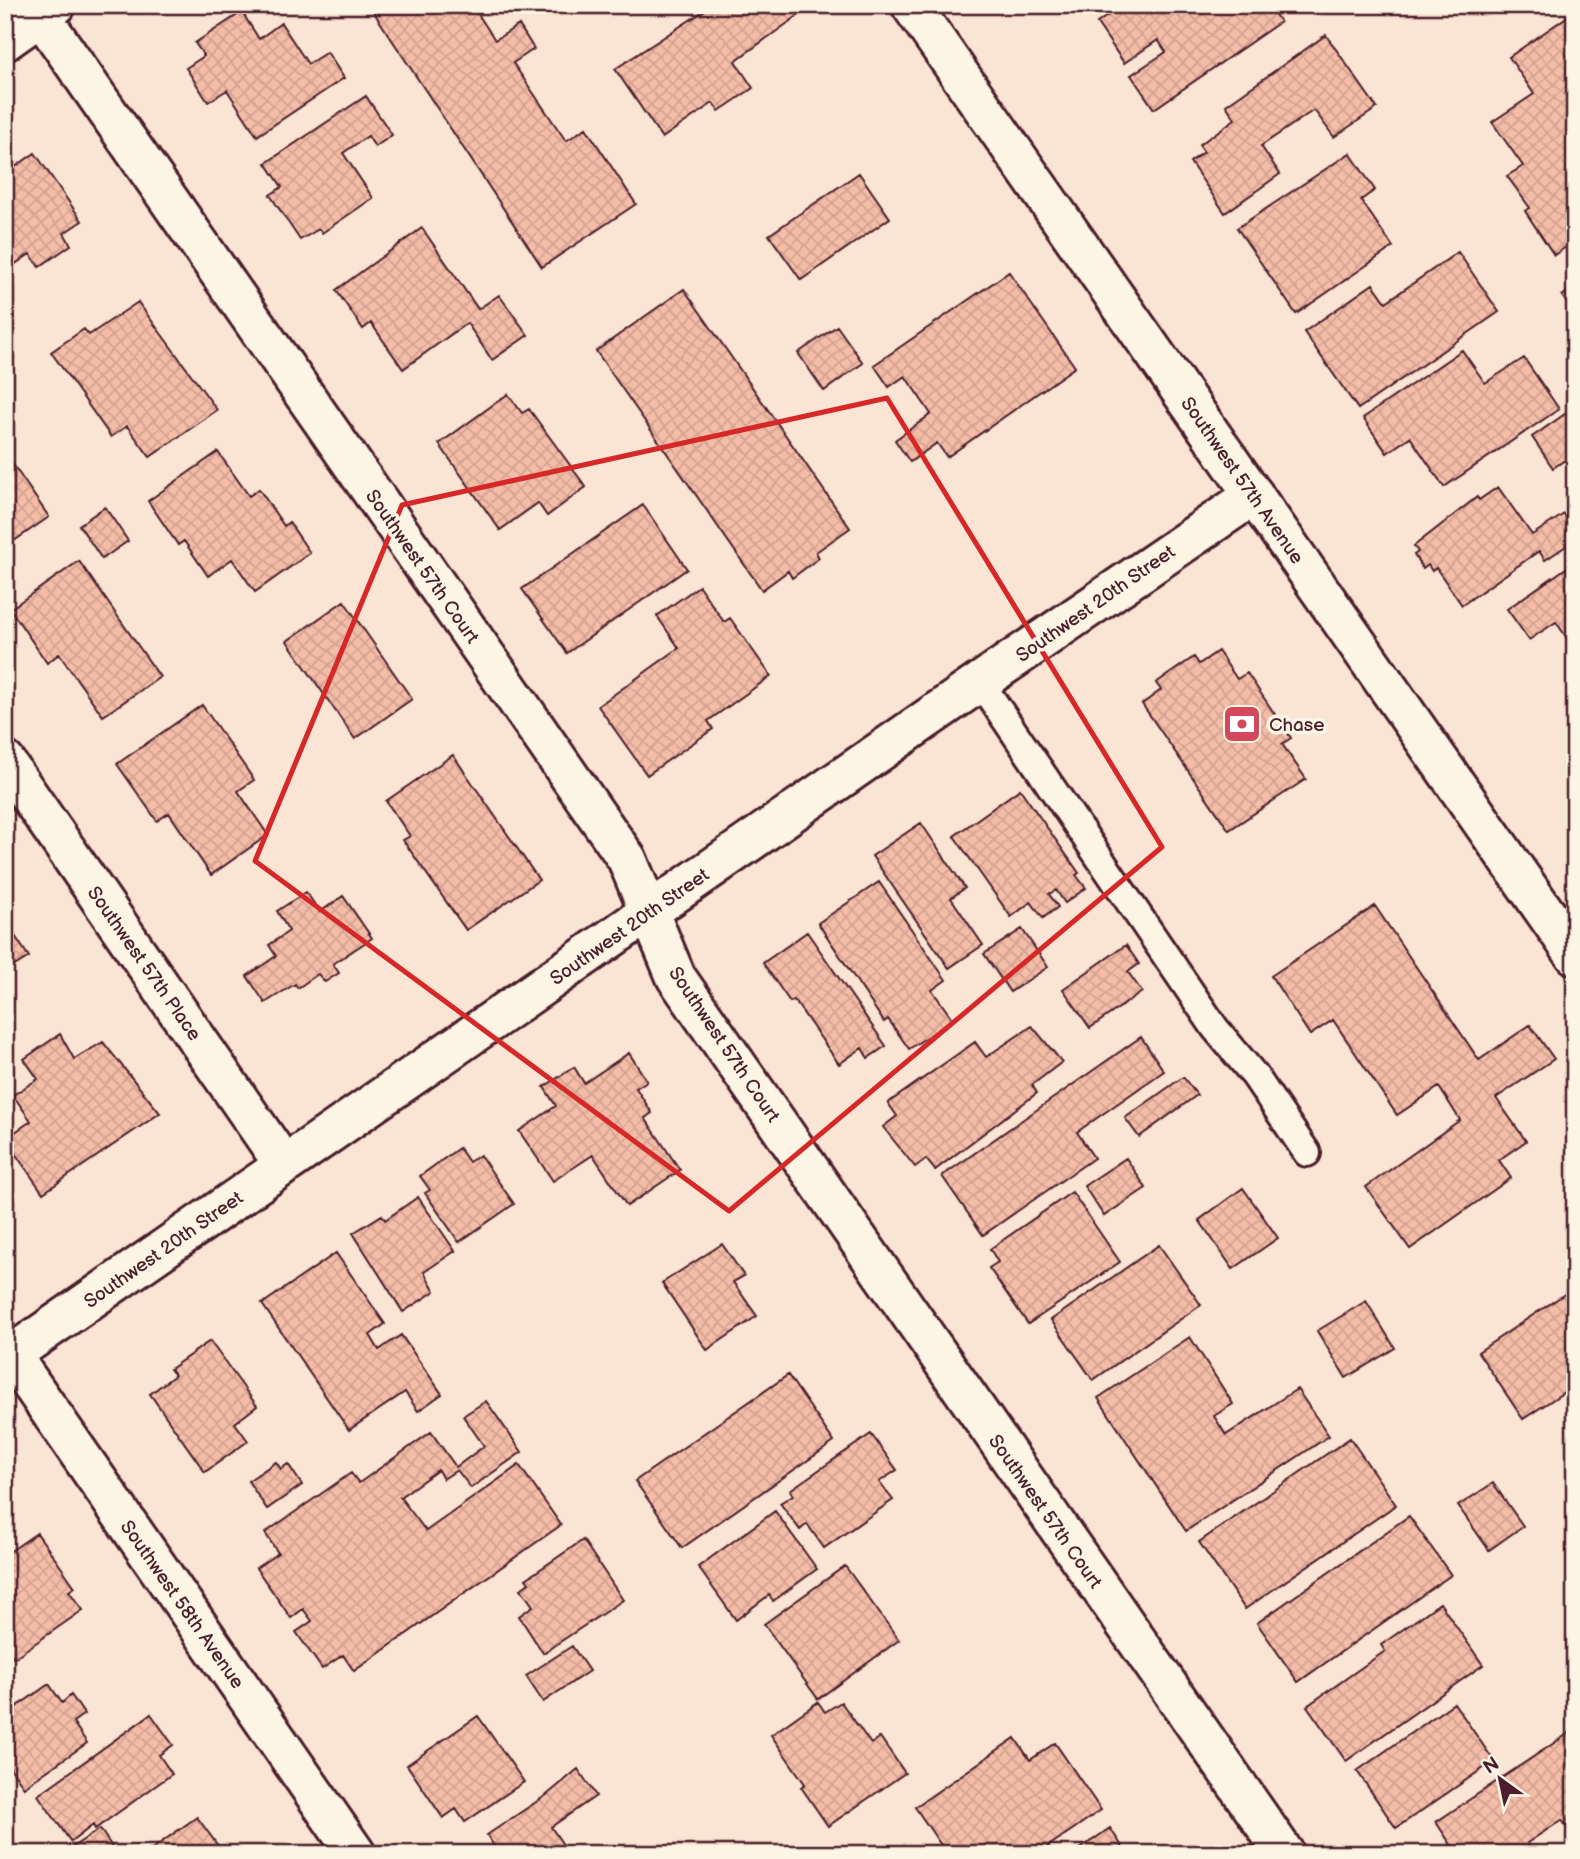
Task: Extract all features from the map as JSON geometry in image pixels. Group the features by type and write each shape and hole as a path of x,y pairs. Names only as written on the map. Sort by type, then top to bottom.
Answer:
{"street":[{"name":"Southwest 57th Avenue","path":"911,5 1575,955"},
{"path":"5,41 49,11"},
{"name":"Southwest 57th Court","path":"49,11 626,859 676,977 1285,1854"},
{"name":"Southwest 20th Street","path":"8,1357 980,682 1254,495"},
{"name":"Southwest 57th Place","path":"5,761 284,1166"},
{"name":"Southwest 58th Avenue","path":"8,1357 356,1854"}],"lane":[{"path":"980,682 1215,1028 1255,1076 1307,1153"}],"highlighted area":[{"path":"887,398 1162,847 729,1211 255,861 402,505"}],"building":[{"path":"369,5 472,5 495,40 519,25 534,49 513,63 566,141 586,128 636,204 542,267"},
{"path":"713,5 813,5 735,61 753,88 719,111 713,103 662,138 615,69"},
{"path":"1079,5 1094,5 1084,12"},
{"path":"1123,5 1269,5 1280,22 1154,109 1131,75 1166,52 1158,40 1124,63 1097,23"},
{"path":"242,12 259,39 281,23 308,64 327,52 344,78 257,136 227,90 208,102 186,68 204,56 195,43"},
{"path":"1571,14 1575,20 1575,241 1554,255 1525,211 1530,208 1507,176 1523,166 1492,122 1534,94 1509,57"},
{"path":"1326,35 1377,108 1334,137 1314,110 1261,146 1280,174 1225,213 1190,162 1204,152 1199,145 1235,119 1226,105"},
{"path":"366,96 392,135 375,147 368,136 343,153 373,198 322,233 319,229 300,240 270,195 282,187 266,163"},
{"path":"35,153 82,221 64,233 71,245 39,267 30,254 5,271 5,174"},
{"path":"1350,153 1375,190 1361,200 1393,247 1296,314 1237,228"},
{"path":"859,173 890,218 801,280 769,235"},
{"path":"422,228 478,309 499,295 528,335 492,360 467,323 403,369 371,323 363,329 336,290"},
{"path":"1458,252 1499,312 1358,409 1304,332 1373,284 1386,302"},
{"path":"1009,272 1075,367 947,457 937,443 910,462 895,440 931,414 905,376 889,387 874,365"},
{"path":"1575,287 1575,315 1562,296"},
{"path":"684,289 850,528 816,552 819,558 792,578 788,571 762,590 596,351"},
{"path":"138,302 217,410 150,457 127,426 111,437 51,352 84,329 89,335"},
{"path":"837,326 863,363 824,391 798,353"},
{"path":"1462,350 1485,383 1524,358 1559,409 1444,487 1410,437 1387,453 1363,418"},
{"path":"508,394 522,413 529,409 586,487 547,516 538,503 500,530 439,444"},
{"path":"1575,407 1575,475 1565,460 1553,468 1532,437"},
{"path":"218,452 249,496 259,489 284,526 289,522 310,553 255,592 232,559 208,576 184,541 178,545 148,501"},
{"path":"5,453 49,517 5,547"},
{"path":"1498,487 1532,535 1564,514 1575,530 1575,540 1545,560 1539,551 1462,605 1436,568 1432,571 1428,565 1423,569 1414,555 1418,552 1414,546 1477,497 1479,500"},
{"path":"643,505 687,569 567,653 522,589"},
{"path":"105,507 128,541 102,559 79,525"},
{"path":"79,561 160,677 103,716 59,654 47,663 10,609"},
{"path":"1575,562 1575,650 1556,622 1529,640 1507,609"},
{"path":"699,586 724,622 730,618 771,676 708,721 713,729 647,775 598,706 679,648 657,616"},
{"path":"344,601 412,699 355,739 287,641"},
{"path":"1218,651 1237,679 1247,673 1291,738 1282,744 1306,779 1229,830 1142,704 1161,690 1156,683 1194,657 1199,664"},
{"path":"202,705 254,780 238,791 268,835 211,875 169,813 157,821 117,764"},
{"path":"453,755 539,880 466,930 403,840 410,836 386,801"},
{"path":"1020,789 1079,873 1076,875 1086,888 1065,903 1056,890 1049,894 1058,907 1043,918 1031,902 1011,917 954,836"},
{"path":"921,823 965,888 951,898 983,945 949,968 872,856"},
{"path":"879,882 946,980 932,990 953,1020 909,1049 888,1019 884,1022 818,923"},
{"path":"306,892 320,912 343,896 372,938 333,964 339,973 325,982 318,974 298,988 295,984 265,1003 247,976 276,956 269,945 289,931 277,911"},
{"path":"1375,906 1479,1060 1530,1025 1554,1059 1496,1098 1526,1141 1499,1160 1511,1178 1410,1249 1366,1187 1460,1120 1439,1087 1397,1115 1333,1020 1310,1035 1271,976"},
{"path":"5,921 29,957 5,972"},
{"path":"1022,929 1048,967 1010,992 984,954"},
{"path":"807,932 886,1046 868,1058 862,1048 839,1064 794,1000 790,1002 763,963"},
{"path":"1126,945 1139,964 1128,972 1142,992 1090,1028 1063,989"},
{"path":"1032,1026 1062,1062 1032,1085 1037,1093 935,1170 926,1159 915,1167 883,1127 897,1116 888,1103 975,1042 986,1057"},
{"path":"60,1034 74,1059 103,1042 160,1113 43,1193 5,1139 31,1121 13,1095 38,1079 24,1059"},
{"path":"1141,1037 1164,1071 1077,1132 1094,1158 983,1235 942,1176"},
{"path":"629,1053 647,1081 636,1088 652,1113 645,1118 680,1170 627,1206 593,1155 553,1181 519,1131 556,1106 544,1087 574,1067 584,1083"},
{"path":"1183,1077 1197,1095 1139,1137 1125,1118"},
{"path":"459,1148 469,1162 480,1155 514,1204 459,1242 425,1193 430,1190 420,1176"},
{"path":"1126,1158 1146,1188 1104,1216 1084,1186"},
{"path":"1243,1188 1278,1238 1233,1269 1199,1220"},
{"path":"5,1191 14,1204 5,1210"},
{"path":"1072,1192 1120,1262 1028,1324 989,1268 998,1262 990,1249"},
{"path":"418,1197 455,1251 424,1272 435,1291 403,1312 353,1233 382,1215 385,1220"},
{"path":"722,1244 744,1276 733,1282 757,1316 707,1350 662,1283"},
{"path":"1159,1245 1201,1305 1093,1380 1051,1320"},
{"path":"336,1253 385,1324 370,1335 379,1350 401,1335 442,1394 418,1411 405,1392 349,1430 262,1304"},
{"path":"1575,1287 1575,1385 1523,1419 1478,1352"},
{"path":"1366,1301 1395,1348 1346,1378 1317,1331"},
{"path":"1190,1337 1233,1404 1214,1416 1226,1435 1297,1389 1329,1436 1186,1531 1098,1398"},
{"path":"210,1341 257,1406 235,1423 248,1441 205,1472 150,1394 175,1375 170,1369"},
{"path":"788,1375 834,1442 682,1548 635,1481"},
{"path":"486,1401 522,1452 471,1488 457,1470 443,1479 438,1470 400,1497 426,1531 519,1465 561,1525 354,1671 343,1655 322,1669 296,1632 312,1621 303,1609 291,1618 256,1568 278,1553 265,1533 351,1473 359,1483 431,1432 456,1467 484,1446 463,1416"},
{"path":"871,1434 897,1470 879,1482 893,1500 824,1548 807,1524 800,1530 780,1503 793,1495 790,1490"},
{"path":"1350,1438 1396,1505 1245,1609 1199,1542"},
{"path":"276,1462 281,1469 288,1464 302,1485 267,1509 248,1481"},
{"path":"1493,1483 1523,1526 1489,1550 1458,1506"},
{"path":"775,1511 817,1569 773,1601 769,1595 736,1620 698,1567"},
{"path":"1409,1516 1451,1575 1298,1682 1257,1623"},
{"path":"37,1533 75,1587 69,1591 83,1610 14,1658 5,1646 5,1555"},
{"path":"583,1540 623,1600 543,1653 519,1616 533,1606 521,1589 529,1583 526,1579"},
{"path":"845,1566 899,1640 818,1699 764,1624"},
{"path":"1440,1603 1483,1665 1346,1761 1307,1706 1385,1651 1381,1645"},
{"path":"572,1646 589,1671 543,1702 526,1676"},
{"path":"49,1684 62,1703 71,1695 84,1714 73,1722 87,1743 24,1787 5,1761 5,1715"},
{"path":"818,1702 825,1712 841,1702 871,1744 880,1737 905,1773 828,1826 801,1787 805,1784 771,1735"},
{"path":"1454,1703 1494,1761 1396,1828 1357,1771"},
{"path":"151,1714 173,1745 159,1755 172,1774 95,1829 93,1825 71,1842 38,1795"},
{"path":"478,1716 524,1782 465,1822 456,1809 443,1818 407,1765"},
{"path":"1575,1729 1575,1820 1566,1826 1562,1820 1527,1843 1534,1854 1457,1854 1436,1822"},
{"path":"1015,1738 1030,1760 1055,1743 1101,1810 1037,1854 947,1854 915,1807"},
{"path":"578,1769 596,1796 551,1827 568,1852 499,1854 487,1835 548,1794"},
{"path":"197,1817 224,1854 145,1854"},
{"path":"1110,1828 1127,1854 1073,1854"},
{"path":"100,1829 114,1850 108,1854 62,1854"},
{"path":"606,1847 611,1854 596,1854"}],"place":[{"name":"Chase","path":"1242,724"}]}
